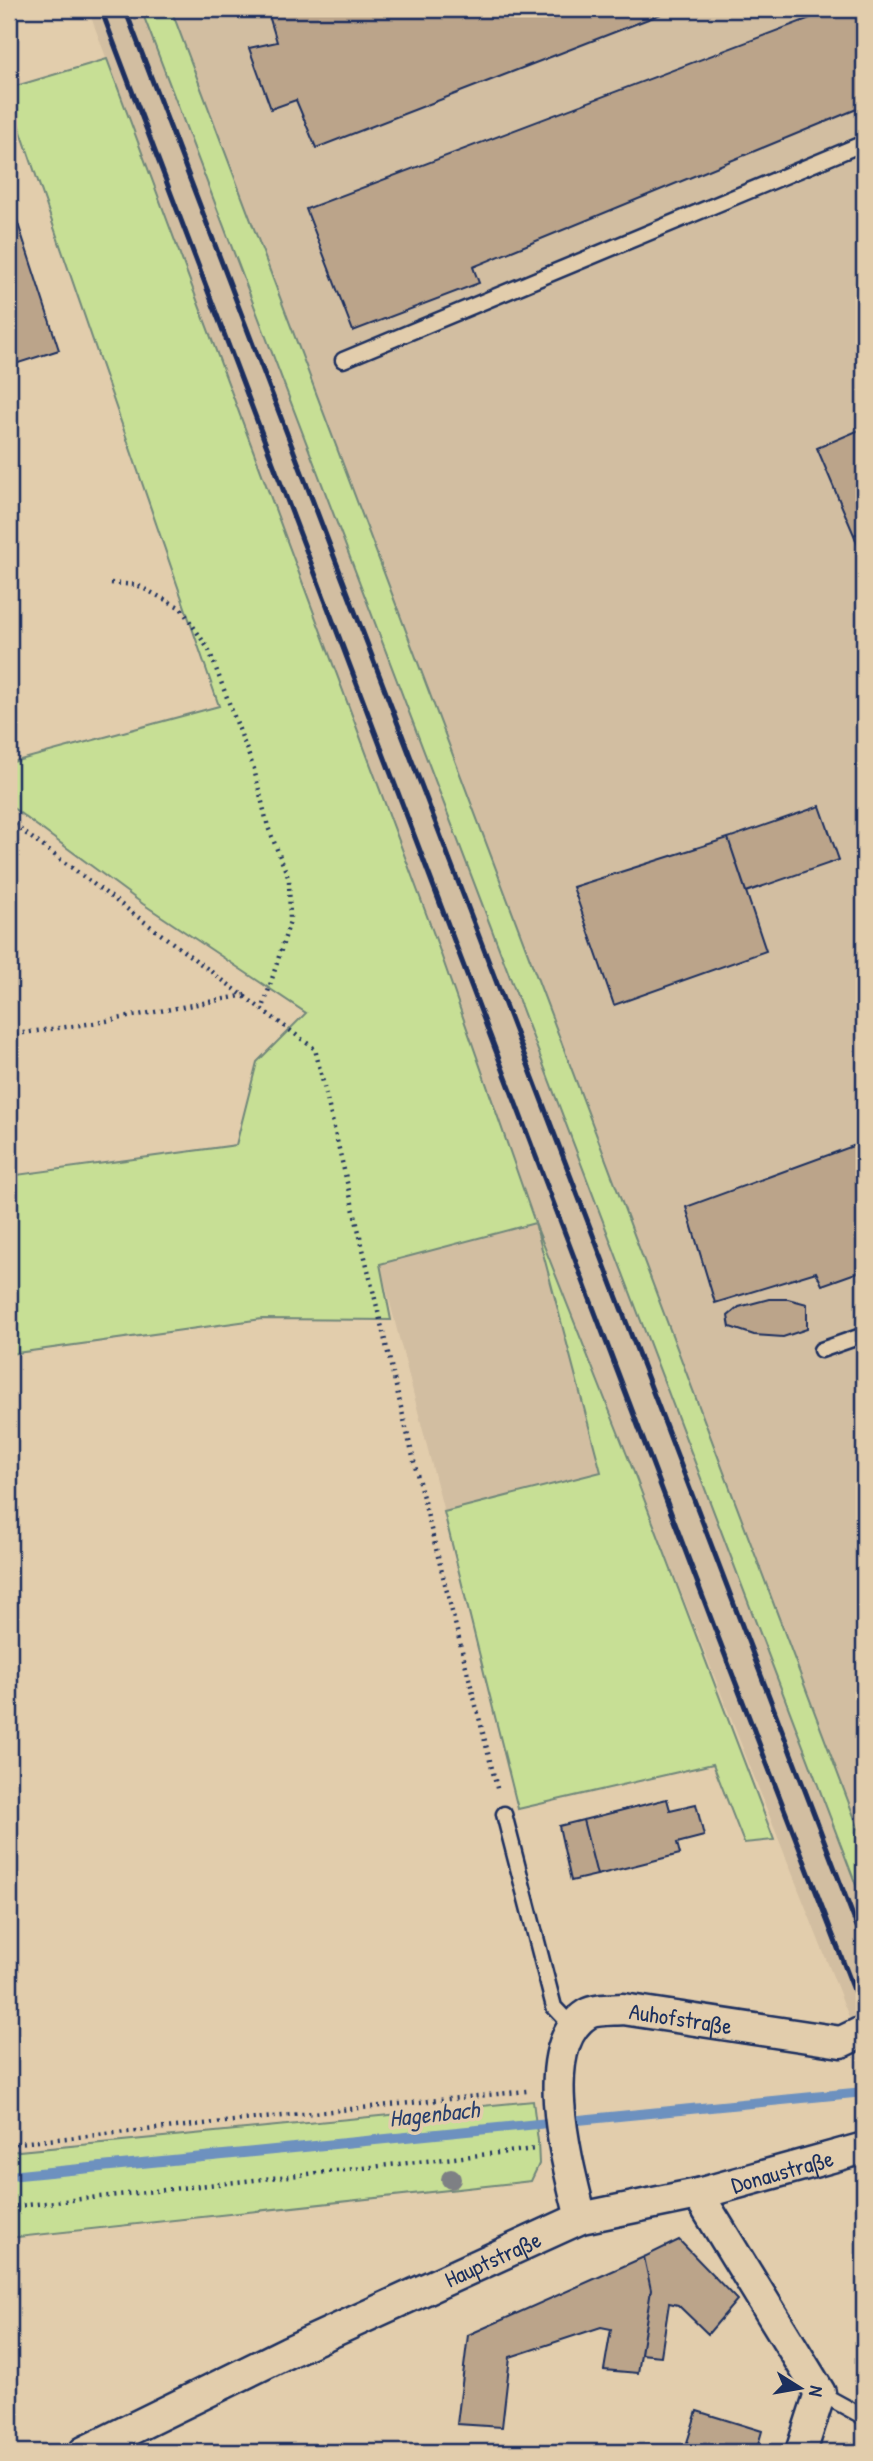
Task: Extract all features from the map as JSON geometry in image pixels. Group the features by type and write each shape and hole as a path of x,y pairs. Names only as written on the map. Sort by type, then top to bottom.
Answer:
{"street":[{"name":"Auhofstraße","path":"573,2027 588,2012 623,2008 841,2042 864,2031"},
{"path":"573,2027 563,2044 559,2093 563,2143 581,2218"},
{"name":"Donaustraße","path":"698,2194 864,2148"},
{"path":"698,2194 820,2393 800,2452"},
{"name":"Hauptstraße","path":"84,2452 288,2352 581,2218 698,2194"}],"lane":[{"path":"342,360 864,144"},
{"path":"821,1350 864,1335"},
{"path":"504,1814 554,2007 573,2027"},
{"path":"820,2393 864,2417"}],"path":[{"path":"9,168 16,166"},
{"path":"111,583 137,585 181,608 209,650 254,769 268,827 289,879 290,921 263,1008"},
{"path":"9,821 315,1049 418,1478 504,1814"},
{"path":"9,1035 102,1022 246,995"},
{"path":"9,2144 559,2093"},
{"path":"9,2207 563,2143"}],"shaded area":[{"path":"88,9 141,9 864,1906 864,2055 538,1230 601,1473 444,1512 380,1264 535,1222 436,940"},
{"path":"171,9 864,9 864,1843"}],"green space":[{"path":"141,9 171,9 864,1843 864,1906"},
{"path":"107,59 436,940 535,1223 380,1264 391,1320 262,1319 9,1354 9,1176 236,1145 257,1062 306,1013 143,904 9,805 9,763 219,706 9,97 9,88"},
{"path":"535,1223 633,1470 774,1840 744,1843 713,1764 518,1809 444,1512 601,1472"},
{"path":"533,2101 539,2164 531,2181 9,2238 9,2152"}],"building":[{"path":"276,9 674,9 316,148 296,100 271,109 249,48 277,42 268,12"},
{"path":"834,9 864,9 864,106 473,267 479,283 353,331 306,209"},
{"path":"11,202 59,350 9,366 9,203"},
{"path":"864,428 864,531 854,535 817,448"},
{"path":"864,531 864,561 854,535"},
{"path":"820,806 839,860 746,892 728,838"},
{"path":"728,838 766,951 614,1005 573,887"},
{"path":"861,1143 864,1154 864,1270 822,1285 816,1272 715,1303 686,1207"},
{"path":"769,1299 788,1299 807,1304 807,1329 783,1337 754,1335 730,1327 728,1316 739,1307"},
{"path":"667,1799 670,1810 696,1804 704,1836 677,1843 680,1854 597,1875 583,1820"},
{"path":"583,1820 597,1875 571,1881 559,1826"},
{"path":"679,2240 737,2300 708,2334 678,2305 669,2303 661,2356 641,2354 651,2290 644,2257"},
{"path":"644,2257 651,2290 638,2373 604,2370 611,2329 601,2327 510,2357 502,2427 457,2424 468,2335"},
{"path":"697,2411 762,2431 756,2452 684,2452"}],"waterway":[{"name":"Hagenbach","path":"9,2176 864,2092"}],"railway":[{"path":"101,9 864,2016"},
{"path":"125,9 864,1945"}]}
